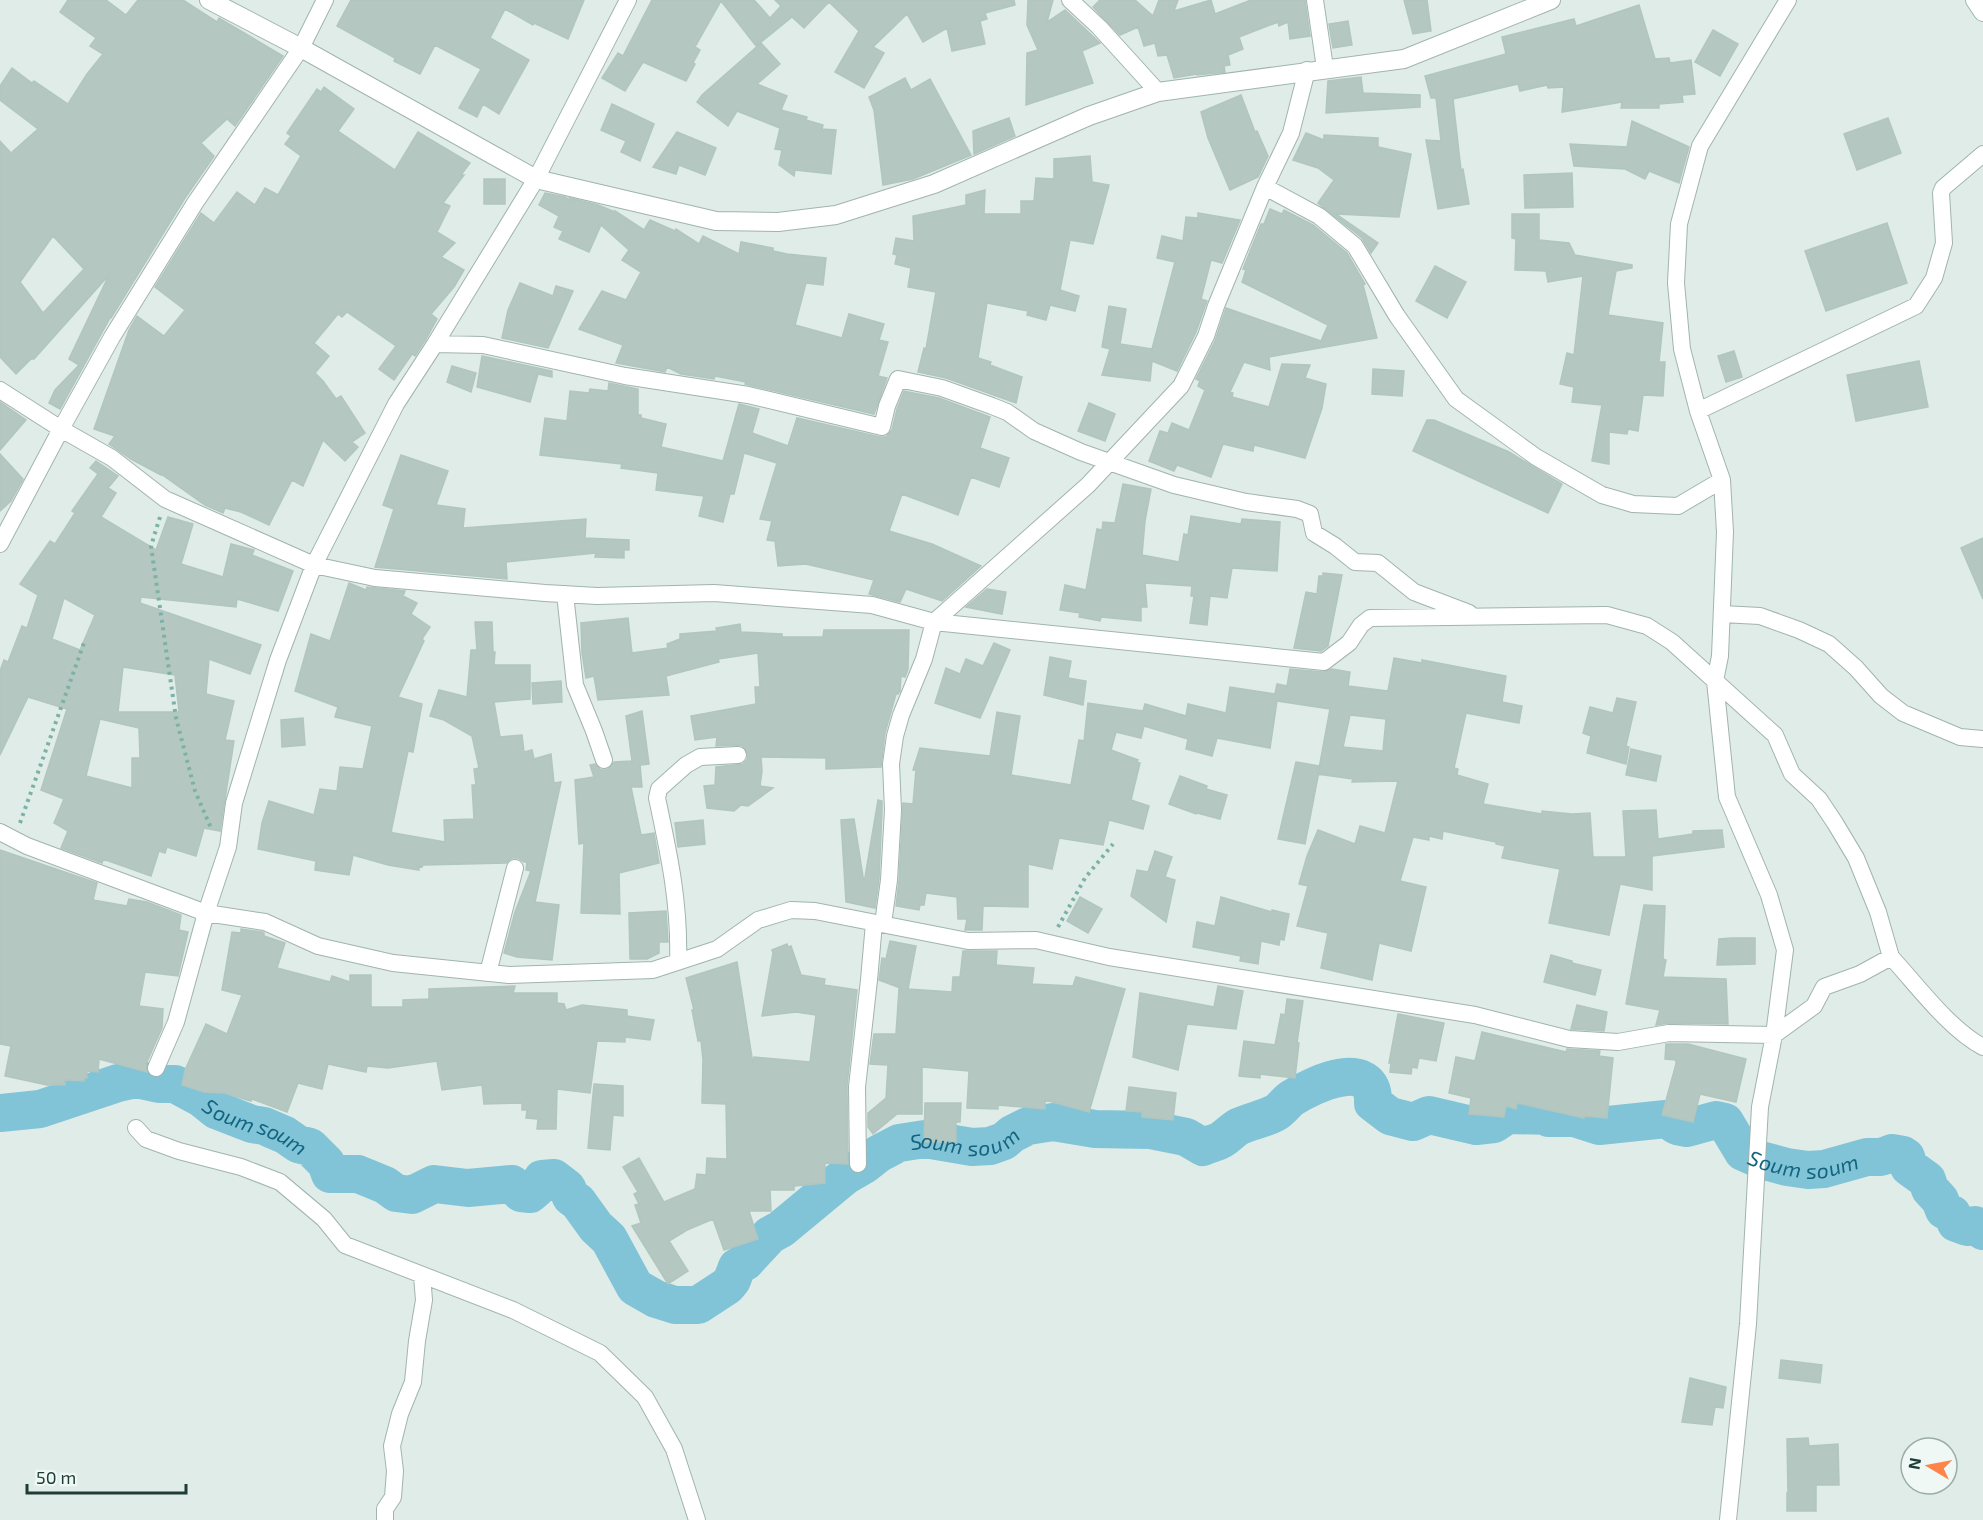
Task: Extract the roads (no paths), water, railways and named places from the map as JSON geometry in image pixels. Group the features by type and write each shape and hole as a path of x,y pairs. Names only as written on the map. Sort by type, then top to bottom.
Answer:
{"street":[{"path":"209,0 302,48 536,179 716,221 778,222 836,215 934,184 1089,116 1158,92 1404,58 1551,0"},
{"path":"0,544 112,337 195,203 302,48 325,0"},
{"path":"156,1068 176,1022 206,913 228,847 234,803 278,660 314,566 396,404 536,179 628,0"},
{"path":"1070,0 1099,27 1158,92"},
{"path":"858,1164 857,1087 869,980 878,923 889,880 893,810 891,764 901,715 924,659 934,622 1088,486 1181,386 1206,336 1221,292 1316,69 1315,0"},
{"path":"1728,1520 1748,1324 1760,1107 1774,1035 1785,950 1769,895 1727,797 1716,681 1720,656 1725,532 1722,480 1698,411 1682,349 1676,283 1679,225 1700,146 1788,0"},
{"path":"1974,0 1983,12"},
{"path":"1698,411 1916,306 1934,278 1944,243 1941,194 1943,188 1983,154"},
{"path":"1265,187 1319,216 1355,246 1397,316 1456,399 1536,457 1602,495 1633,504 1678,506 1722,480"},
{"path":"435,344 483,345 626,376 748,395 882,427 887,406 898,379 942,388 1007,412 1034,431 1081,452 1174,485 1246,502 1297,509 1310,514 1314,533 1355,562 1378,563 1414,592 1478,617"},
{"path":"0,390 112,458 165,499 314,566 375,578 597,596 714,593 872,605 934,622 1324,662 1348,643 1361,625 1370,618 1607,615 1647,626 1672,642 1775,735 1792,774 1818,800 1856,858 1878,912 1891,957 1932,1003 1971,1040 1983,1047"},
{"path":"565,594 574,685 594,730 604,760"},
{"path":"1722,614 1760,616 1830,644 1881,696 1903,713 1960,737 1983,739"},
{"path":"678,962 680,928 674,877 657,798 659,789 686,765 700,757 738,755"},
{"path":"8,835 27,846 206,913 265,922 318,946 393,963 509,975 653,969 717,949 758,920 791,910 815,911 968,941 1036,940 1109,957 1475,1015 1569,1039 1618,1042 1669,1033 1774,1035 1814,1006 1824,987 1860,974 1891,957"},
{"path":"488,973 515,868"},
{"path":"136,1128 146,1139 179,1151 241,1167 280,1182 324,1219 345,1245 513,1310 600,1353 645,1397 674,1449 697,1520"},
{"path":"385,1520 385,1509 393,1497 395,1471 392,1446 400,1414 413,1382 424,1300 422,1276"}],"waterway":[{"name":"Soum soum","path":"0,1113 40,1109 136,1079 159,1084 175,1084 201,1098 216,1110 252,1124 264,1126 285,1135 298,1144 310,1147 326,1163 330,1174 358,1174 385,1185 396,1193 412,1195 434,1184 468,1188 512,1184 521,1193 530,1194 542,1179 554,1178 567,1188 571,1197 578,1202 596,1227 609,1239 635,1287 656,1299 675,1305 698,1305 727,1286 737,1267 745,1262 770,1235 781,1229 845,1176 899,1143 925,1139 972,1147 990,1146 1004,1141 1028,1126 1053,1122 1095,1129 1151,1130 1186,1137 1203,1147 1221,1140 1240,1126 1275,1113 1290,1100 1314,1086 1327,1081 1354,1077 1364,1080 1371,1089 1373,1103 1390,1116 1413,1122 1429,1115 1476,1126 1494,1124 1511,1115 1574,1118 1599,1126 1666,1119 1677,1126 1687,1128 1716,1120 1725,1122 1743,1152 1787,1167 1808,1170 1824,1169 1867,1157 1881,1157 1892,1153 1903,1155 1909,1167 1927,1180 1930,1189 1940,1200 1944,1210 1952,1214 1956,1223 1967,1227 1975,1225 1983,1231"}]}
